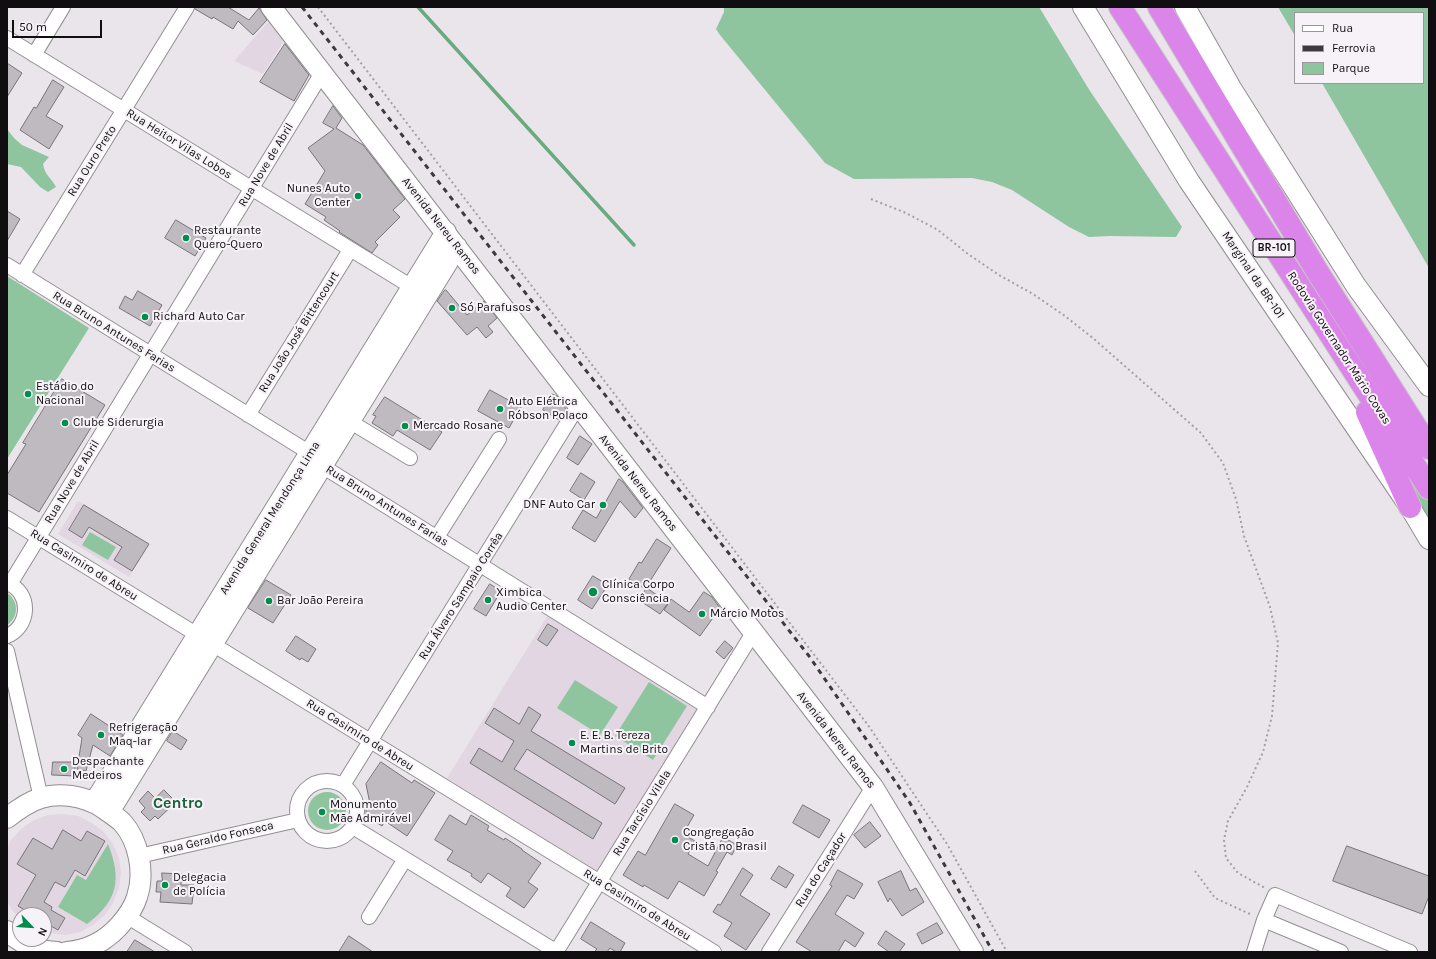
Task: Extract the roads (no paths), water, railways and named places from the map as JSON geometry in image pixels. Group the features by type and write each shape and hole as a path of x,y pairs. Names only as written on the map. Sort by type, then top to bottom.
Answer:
{"highway":[{"name":"Rodovia Governador Mário Covas","path":"1120,7 1429,488"},
{"name":"Rodovia Governador Mário Covas","path":"1159,7 1317,271 1429,448"},
{"path":"1335,342 1410,507"}],"main road":[{"name":"Avenida Nereu Ramos","path":"271,7 873,787 973,952"},
{"name":"Marginal da BR-101","path":"1083,7 1189,181 1410,507 1429,539"},
{"path":"1185,7 1231,88 1356,286 1429,386"},
{"name":"Avenida General Mendonça Lima","path":"102,807 316,459 412,288 451,240"},
{"name":"Avenida General Mendonça Lima","path":"316,459 349,421 451,240"},
{"path":"7,818 22,806 41,798 62,796 80,797 102,807 122,823 132,837 139,856 140,876 137,897 128,917 114,933 94,945 73,952"},
{"path":"32,947 45,951 57,952"}],"street":[{"path":"34,55 63,7"},
{"name":"Rua Ouro Preto","path":"22,275 187,7"},
{"name":"Rua Heitor Vilas Lobos","path":"7,38 412,288"},
{"name":"Rua Nove de Abril","path":"8,583 39,537 322,73"},
{"name":"Rua João José Bittencourt","path":"248,415 350,250"},
{"name":"Rua Bruno Antunes Farias","path":"7,265 248,415 437,537 708,706"},
{"name":"Rua Álvaro Sampaio Corrêa","path":"343,785 578,406"},
{"path":"349,421 410,458"},
{"path":"437,537 500,439"},
{"name":"Rua Casimiro de Abreu","path":"7,518 714,952"},
{"path":"7,636 16,631 25,616 23,597 18,590 8,583"},
{"name":"Rua Tarcísio Vilela","path":"556,952 753,633"},
{"path":"7,651 41,798"},
{"path":"322,782 332,782 343,785 351,792 357,803 357,816 353,827 347,834 338,840 329,842 311,836 304,830 298,820 297,811 304,792 312,785 322,782"},
{"name":"Rua do Caçador","path":"768,952 873,787"},
{"name":"Rua Geraldo Fonseca","path":"139,856 298,820"},
{"path":"353,827 556,952"},
{"path":"369,917 405,859"},
{"path":"1254,952 1264,920 1275,895 1410,952"},
{"path":"128,917 185,952"},
{"path":"1264,920 1341,952"}],"waterway":[{"path":"418,7 634,245"}],"railway":[{"path":"302,7 809,656 910,803 993,952"}],"place":[{"name":"Nunes Auto Center","path":"358,196"},
{"name":"Restaurante Quero-Quero","path":"186,238"},
{"name":"Só Parafusos","path":"452,308"},
{"name":"Richard Auto Car","path":"145,317"},
{"name":"Estádio do Nacional","path":"28,394"},
{"name":"Auto Elétrica Róbson Polaco","path":"500,409"},
{"name":"Clube Siderurgia","path":"65,423"},
{"name":"Mercado Rosane","path":"405,426"},
{"name":"DNF Auto Car","path":"603,505"},
{"name":"Clínica Corpo Consciência","path":"593,592"},
{"name":"Ximbica Audio Center","path":"488,600"},
{"name":"Bar João Pereira","path":"269,601"},
{"name":"Márcio Motos","path":"702,614"},
{"name":"Refrigeração Maq-lar","path":"101,735"},
{"name":"E. E. B. Tereza Martins de Brito","path":"572,743"},
{"name":"Despachante Medeiros","path":"64,769"},
{"name":"Monumento Mãe Admirável","path":"322,812"},
{"name":"Congregação Cristã no Brasil","path":"675,840"},
{"name":"Delegacia de Polícia","path":"165,885"}],"district":[{"name":"Centro","path":"178,803"}]}
